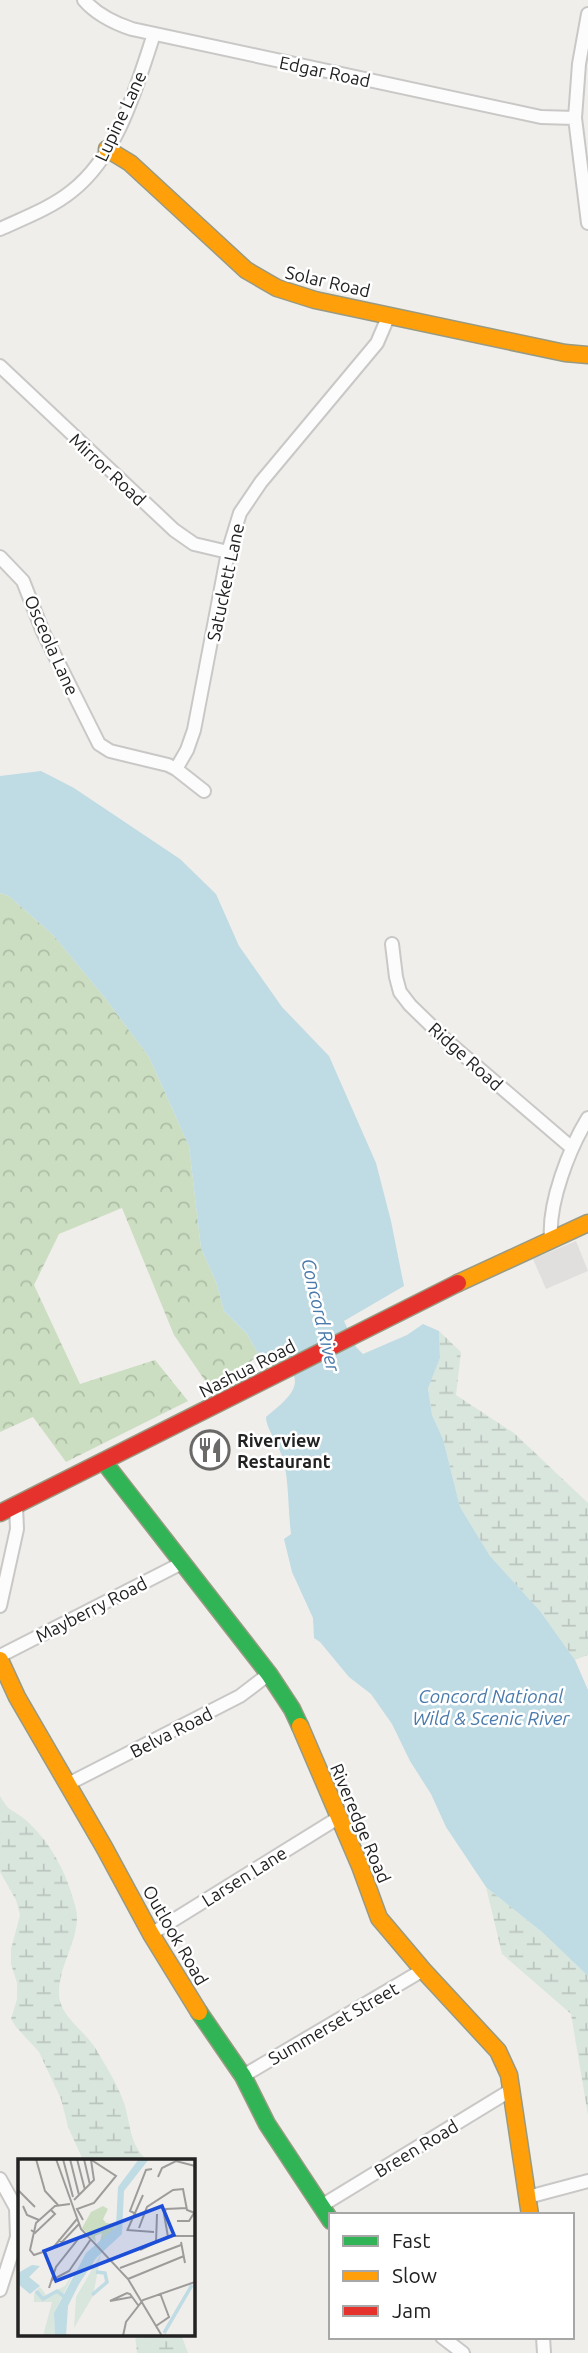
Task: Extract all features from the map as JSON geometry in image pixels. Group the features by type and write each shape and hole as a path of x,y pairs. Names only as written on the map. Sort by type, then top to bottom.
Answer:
{"street":[{"name":"Edgar Road","path":"84,0 95,12 113,22 154,34 541,117 575,118"},
{"path":"588,14 579,64 575,118 588,223"},
{"name":"Lupine Lane","path":"0,229 44,209 70,193 92,172 107,149 134,92 154,34"},
{"name":"Solar Road","path":"107,149 130,163 256,279 266,285 293,295 565,353 588,355"},
{"name":"Satuckett Lane","path":"176,769 194,730 235,525 246,502 377,343 389,315"},
{"name":"Mirror Road","path":"0,366 174,530 194,544 228,552"},
{"name":"Osceola Lane","path":"0,557 23,581 43,632 99,744 110,751 160,762 176,769"},
{"path":"176,769 204,792"},
{"name":"Ridge Road","path":"392,944 400,992 410,1005 447,1041 572,1148"},
{"path":"551,1239 552,1216 572,1148 588,1118"},
{"name":"Nashua Road","path":"0,1513 364,1330 588,1223"},
{"name":"Riveredge Road","path":"104,1462 269,1674 292,1709 360,1866 379,1919 498,2051 505,2063 530,2213"},
{"path":"0,1606 17,1529 16,1506"},
{"name":"Mayberry Road","path":"0,1658 182,1563"},
{"name":"Outlook Road","path":"0,1658 17,1697 151,1934 243,2076 267,2124 329,2218"},
{"name":"Belva Road","path":"68,1784 240,1696 269,1674"},
{"name":"Larsen Lane","path":"151,1934 338,1818"},
{"name":"Summerset Street","path":"243,2076 423,1970"},
{"name":"Breen Road","path":"321,2206 511,2090"},
{"path":"0,2179 16,2208 17,2237 0,2290"},
{"path":"528,2197 588,2181"},
{"path":"445,2339 463,2353"}],"green space":[{"path":"0,893 9,896 53,935 149,1057 189,1146 201,1248 216,1282 224,1311 247,1334 259,1355 212,1391 174,1335 122,1208 59,1234 34,1285 80,1384 155,1360 188,1401 66,1462 33,1417 0,1432"},
{"path":"439,1331 461,1352 456,1395 514,1433 588,1503 588,1655 575,1660 540,1611 490,1556 460,1507 443,1439 432,1415 428,1387 440,1358"},
{"path":"0,1796 8,1807 30,1824 45,1841 68,1882 77,1917 74,1937 59,1985 61,2003 69,2017 93,2044 112,2076 124,2103 134,2140 146,2159 83,2159 68,2127 61,2099 39,2052 11,2019 17,1999 17,1983 11,1964 11,1949 20,1915 16,1900 0,1872"},
{"path":"486,1887 542,1932 588,1976 588,2115 571,2014 502,1954"},
{"path":"135,2336 182,2336 188,2353 137,2353"}],"shaded area":[{"path":"576,1241 588,1271 546,1289 533,1259"}],"water":[{"name":"Concord National Wild & Scenic River","path":"41,771 74,788 180,859 216,894 239,946 282,1007 329,1056 376,1163 404,1286 344,1321 356,1347 363,1354 407,1335 423,1324 439,1331 440,1358 428,1388 432,1415 443,1439 460,1507 490,1556 540,1611 575,1660 588,1690 588,1976 542,1932 486,1887 446,1827 392,1724 371,1694 349,1677 314,1638 313,1618 292,1572 284,1539 291,1534 286,1471 266,1417 290,1394 294,1388 294,1376 281,1357 259,1355 247,1334 224,1311 216,1282 201,1248 189,1146 149,1057 53,935 9,896 0,893 0,776"}],"traffic: fast":[{"path":"104,1462 269,1674 300,1726"},
{"path":"199,2012 243,2076 267,2124 329,2218"}],"traffic: slow":[{"path":"107,149 130,163 246,270 277,288 315,300 565,353 588,355"},
{"path":"458,1283 588,1223"},
{"path":"0,1660 17,1697 151,1934 199,2012"},
{"path":"300,1726 360,1866 379,1918 498,2051 509,2075 530,2213"}],"traffic: jam":[{"path":"0,1513 458,1283"}],"place":[{"name":"Riverview Restaurant","path":"210,1450"}],"water label":[{"name":"Concord River","path":"321,1315"}]}
